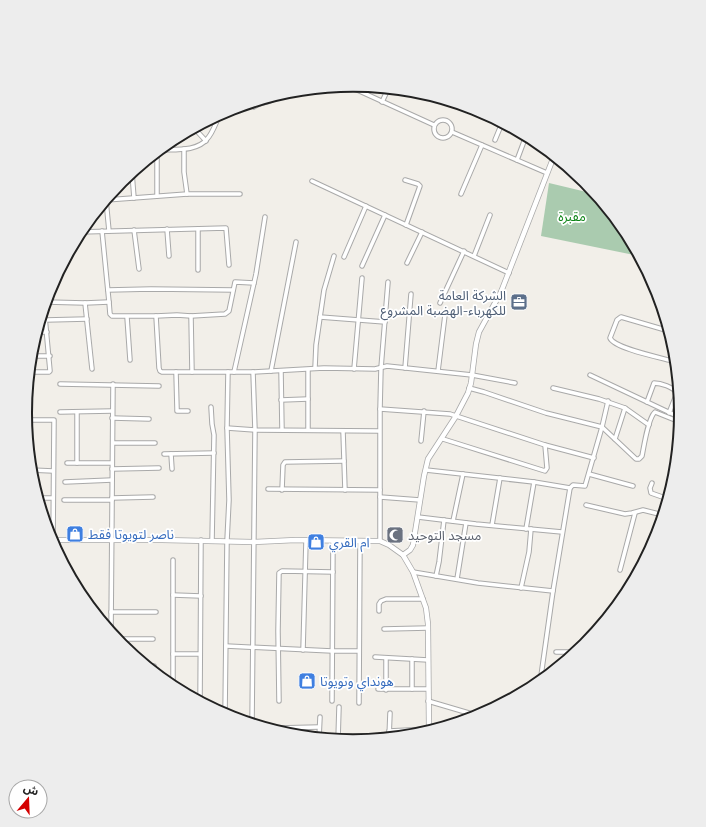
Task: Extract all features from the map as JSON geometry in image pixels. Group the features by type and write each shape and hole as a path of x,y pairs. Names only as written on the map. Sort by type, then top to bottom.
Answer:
{"street":[{"path":"362,92 434,125"},
{"path":"382,102 386,94"},
{"path":"446,120 451,124 452,132 448,137 439,138 433,131 434,125 438,121 446,120"},
{"path":"172,149 200,145 206,141 215,124"},
{"path":"495,140 500,128"},
{"path":"452,132 547,173"},
{"path":"199,133 206,141"},
{"path":"517,160 524,142"},
{"path":"461,194 482,144"},
{"path":"184,148 184,172 187,194"},
{"path":"157,196 158,159"},
{"path":"428,464 453,422 469,388 479,332 499,297 552,162"},
{"path":"133,180 134,198"},
{"path":"312,180 509,273"},
{"path":"405,180 420,186 406,225"},
{"path":"114,199 187,194 240,194"},
{"path":"344,257 366,206"},
{"path":"107,208 109,231"},
{"path":"362,266 385,215"},
{"path":"474,256 490,215"},
{"path":"234,372 254,283 265,217"},
{"path":"88,232 226,228 229,265"},
{"path":"167,229 168,256"},
{"path":"198,229 198,270"},
{"path":"134,230 138,269"},
{"path":"102,231 110,314 112,316 127,317 177,314 191,316 225,314 228,312 235,282 254,283"},
{"path":"407,263 422,232"},
{"path":"271,371 296,242"},
{"path":"440,303 464,252"},
{"path":"315,368 316,345 324,290 334,256"},
{"path":"354,369 362,278"},
{"path":"380,541 381,368 388,282"},
{"path":"108,290 233,290"},
{"path":"405,368 411,294"},
{"path":"52,302 109,302"},
{"path":"85,303 92,369"},
{"path":"438,372 445,314"},
{"path":"156,316 159,368 162,372 253,372 308,370 315,368 375,370 387,366 472,375 515,383"},
{"path":"191,316 192,372"},
{"path":"127,317 130,360"},
{"path":"320,317 385,322"},
{"path":"663,329 620,318 610,338 615,343 637,352 669,360"},
{"path":"35,372 49,372 51,368 46,320 86,319"},
{"path":"43,332 47,332"},
{"path":"37,356 50,356"},
{"path":"308,370 308,430"},
{"path":"281,371 282,430"},
{"path":"176,372 176,409 177,411 188,411"},
{"path":"225,708 227,541 229,500 227,428 228,372"},
{"path":"252,718 253,542 256,430 253,372"},
{"path":"590,375 674,415"},
{"path":"646,402 654,383 658,383 673,390"},
{"path":"60,384 159,386"},
{"path":"111,624 113,442 112,384"},
{"path":"469,388 546,413 602,427 636,459 639,459 642,456 653,414 655,412 674,419"},
{"path":"552,388 608,401 633,412 649,425"},
{"path":"281,400 308,399"},
{"path":"426,470 534,482 570,488 573,485 585,486 594,458 608,401"},
{"path":"669,413 673,402"},
{"path":"211,407 214,435 212,541"},
{"path":"615,439 625,408"},
{"path":"380,409 448,413 545,445 594,458"},
{"path":"60,412 112,411"},
{"path":"422,441 424,411"},
{"path":"77,412 77,463"},
{"path":"403,556 413,545 428,460 456,416"},
{"path":"112,418 150,419"},
{"path":"32,420 54,420 52,526"},
{"path":"227,428 256,430 380,431"},
{"path":"343,431 345,490"},
{"path":"443,439 545,471 548,468 545,445"},
{"path":"113,442 155,443"},
{"path":"164,454 214,453"},
{"path":"171,454 172,469"},
{"path":"282,490 283,465 285,462 344,461"},
{"path":"67,463 112,463"},
{"path":"112,469 159,468"},
{"path":"37,470 53,471"},
{"path":"453,521 464,474"},
{"path":"589,474 633,486"},
{"path":"492,525 500,478"},
{"path":"64,482 112,480"},
{"path":"526,529 534,482"},
{"path":"652,483 650,488 651,493 663,497"},
{"path":"541,673 570,488"},
{"path":"268,490 380,490"},
{"path":"64,500 153,497"},
{"path":"380,497 420,500"},
{"path":"43,498 53,498"},
{"path":"586,505 625,514 643,510 658,514"},
{"path":"620,570 635,513"},
{"path":"418,517 562,532"},
{"path":"436,576 444,520"},
{"path":"457,579 466,523"},
{"path":"521,588 529,552 531,529"},
{"path":"200,695 201,540"},
{"path":"59,542 201,540 253,542 306,540 380,541 396,549 403,556 413,572 427,612 429,725"},
{"path":"304,650 306,540"},
{"path":"332,701 333,541"},
{"path":"359,703 360,541"},
{"path":"173,560 173,679"},
{"path":"279,701 279,573 282,571 333,572"},
{"path":"413,572 521,588 553,591"},
{"path":"174,595 201,596"},
{"path":"379,611 379,604 381,600 423,599"},
{"path":"111,612 156,612"},
{"path":"384,629 428,628"},
{"path":"125,639 153,639"},
{"path":"226,646 332,652 359,651"},
{"path":"556,652 568,652"},
{"path":"173,654 200,654"},
{"path":"375,657 428,660"},
{"path":"386,658 386,690"},
{"path":"412,659 412,689"},
{"path":"378,690 428,690"},
{"path":"428,701 468,713"},
{"path":"338,734 339,707"},
{"path":"390,713 389,731 402,731"},
{"path":"319,733 320,717"},
{"path":"289,728 319,727"}],"green space":[{"name":"مقبرة","path":"549,183 584,191 608,218 632,255 541,236"}],"place":[{"name":"الشركة العامة للكهرباء-الهضبة المشروع","path":"519,302"},
{"name":"ناصر لتويوتا فقط","path":"75,534"},
{"name":"مسجد التوحيد","path":"395,535"},
{"name":"ام القري","path":"316,542"},
{"name":"هونداي وتويوتا","path":"307,681"}]}
